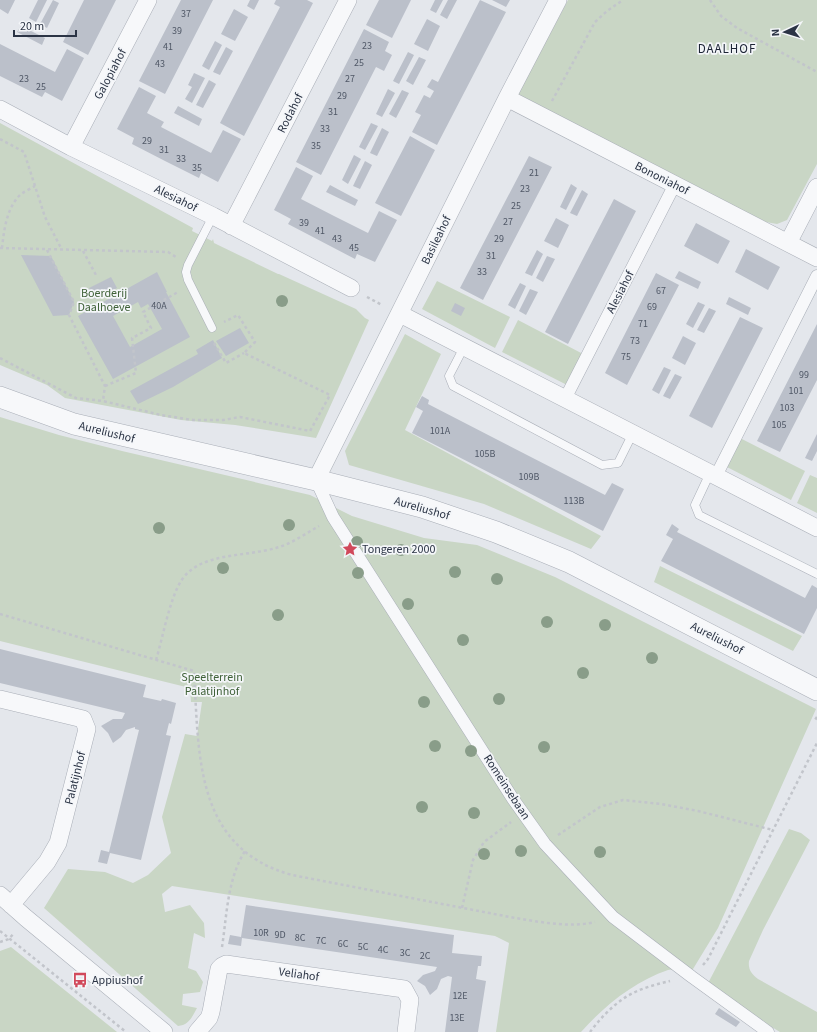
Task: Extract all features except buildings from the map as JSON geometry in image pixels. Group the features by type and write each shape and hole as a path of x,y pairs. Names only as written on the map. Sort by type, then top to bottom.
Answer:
{"street":[{"name":"Galopiahof","path":"71,147 148,0"},
{"name":"Rodahof","path":"232,226 348,0"},
{"name":"Basileahof","path":"316,480 507,98 558,0"},
{"name":"Bononiahof","path":"507,98 817,258"},
{"name":"Alesiahof","path":"0,109 71,147 213,216 351,288"},
{"name":"Alesiahof","path":"565,398 675,184"},
{"path":"788,243 817,187"},
{"path":"713,475 817,276"},
{"path":"400,314 817,528"},
{"name":"Aureliushof","path":"0,397 74,424 316,480 422,507 460,519 533,546 569,562 817,690"},
{"name":"Romeinsebaan","path":"316,480 334,517 513,799 545,844 613,917 768,1032"},
{"name":"Palatijnhof","path":"0,699 83,719 87,729 58,842 47,862 6,900"},
{"path":"6,900 164,1032"},
{"name":"Veliahof","path":"219,969 226,964 404,989 410,1000 406,1032"},
{"path":"197,1032 209,1018 219,969"}],"lane":[{"path":"212,328 190,286 186,272 188,265 213,216"},
{"path":"464,347 449,376 453,386 602,465 618,463 632,433"},
{"path":"713,475 695,505 699,516 817,574"}],"path":[{"path":"543,117 595,22 623,0"},
{"path":"710,0 721,16 737,28 817,72"},
{"path":"0,139 24,152 45,217 62,250"},
{"path":"35,186 20,195 11,208 5,226 1,248 168,252 188,265"},
{"path":"47,249 74,302 69,315 104,386 103,401"},
{"path":"82,250 96,275"},
{"path":"104,386 136,373 132,338 151,328 143,312 190,286"},
{"path":"351,288 400,314"},
{"path":"238,315 255,342 244,353 226,363 212,339 212,328 238,315"},
{"path":"0,358 76,398 103,401 161,415 193,420 223,420 240,417 310,431 330,395 244,353"},
{"path":"156,660 175,593 182,580 191,569 203,563 229,556 276,548 294,540 334,517"},
{"path":"0,614 194,671 199,751 207,792 213,809 223,827 245,852 277,871 292,876 549,923 591,923 613,917"},
{"path":"817,717 815,720 817,721"},
{"path":"590,1032 610,1010 624,998 657,984 692,977 708,959 817,743"},
{"path":"545,844 600,807 623,800 660,804 698,811 773,830"},
{"path":"462,908 472,860 484,842 523,813"},
{"path":"219,969 230,886 235,870 245,852"},
{"path":"0,931 126,1032"}],"green space":[{"path":"568,0 817,0 817,164 787,220 777,224 766,222 516,98"},
{"name":"Boerderij Daalhoeve","path":"0,123 193,228 192,231 212,241 213,239 214,243 356,309 369,320 316,438 235,425 181,420 65,398 47,385 0,365"},
{"path":"437,281 510,317 495,348 422,309"},
{"path":"518,320 583,354 569,386 502,352"},
{"path":"405,334 441,354 405,430 601,536 591,549 484,504 349,465 345,451"},
{"name":"Speelterrein Palatijnhof","path":"0,417 59,435 122,451 310,495 352,516 424,538 477,545 555,577 816,709 718,928 693,969 668,970 644,981 621,995 590,1022 581,1032 496,1032 509,943 495,936 172,886 162,894 165,912 190,905 204,923 205,938 194,933 188,968 196,971 203,982 200,992 183,994 182,1005 197,1008 188,1022 178,1026 44,908 68,869 105,872 133,883 148,875 171,853 162,817 185,734 197,736 202,702 191,702 190,688 0,641"},
{"path":"736,436 805,471 791,500 725,466"},
{"path":"810,475 817,478 817,513 797,503"},
{"path":"660,566 802,636 793,651 654,582"},
{"path":"789,829 801,833 810,840 763,930 749,961 749,966 752,973 758,979 817,1012 817,1032 780,1032 706,987"},
{"path":"11,947 117,1032 0,1032 0,951"}],"place":[{"name":"Tongeren 2000","path":"350,549"},
{"name":"Appiushof","path":"80,980"}],"district":[{"name":"DAALHOF","path":"727,48"}]}
